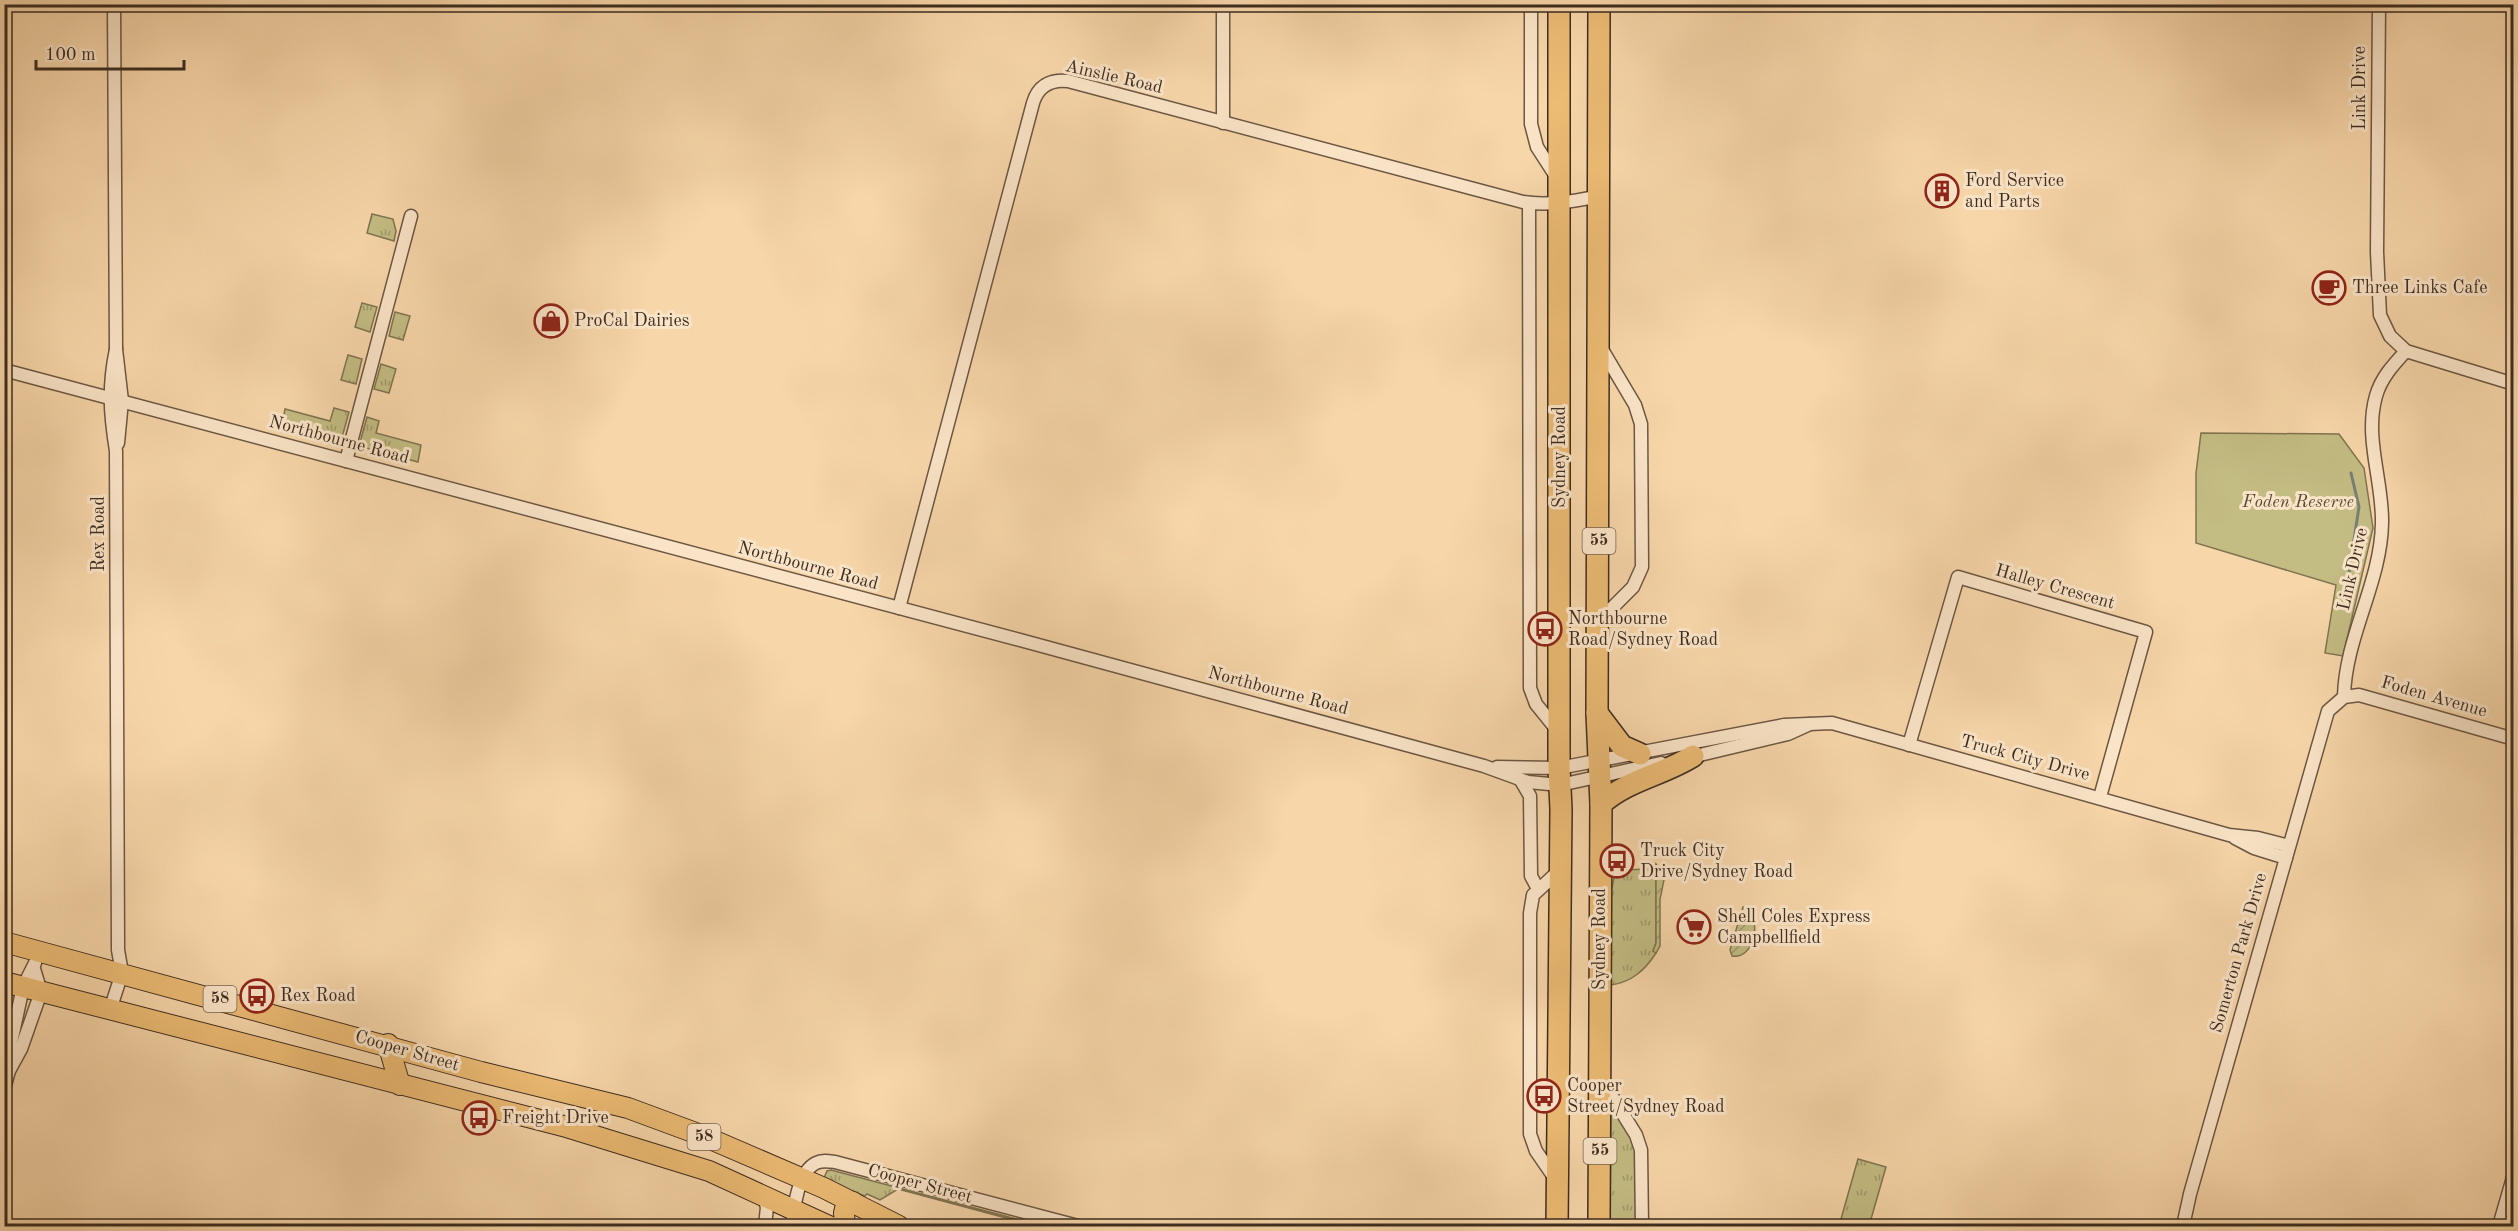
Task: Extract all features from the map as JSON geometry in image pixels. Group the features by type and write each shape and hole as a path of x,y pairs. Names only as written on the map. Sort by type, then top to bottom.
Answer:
{"highway":[{"name":"Sydney Road","path":"1557,1227 1560,870 1559,4"},
{"name":"Sydney Road","path":"1599,4 1598,769 1601,804 1599,1227"},
{"path":"1598,713 1622,746 1640,754"},
{"path":"1601,804 1613,793 1626,786 1671,768 1693,756"}],"main road":[{"name":"Cooper Street","path":"4,942 36,960 122,973 387,1044 481,1072 628,1108 701,1135 804,1179 899,1227"},
{"name":"Cooper Street","path":"23,987 563,1126 709,1171 762,1196 793,1218 829,1227"},
{"path":"387,1044 400,1085"},
{"path":"701,1135 709,1150 709,1171"},
{"path":"845,1227 846,1205 852,1202"}],"street":[{"path":"114,4 116,399"},
{"path":"1223,4 1223,123"},
{"path":"1531,4 1531,124 1537,147 1559,181"},
{"name":"Link Drive","path":"2344,697 2344,673 2381,541 2382,515 2372,436 2374,406 2382,383 2402,348 2383,325 2378,300 2379,4"},
{"name":"Ainslie Road","path":"899,609 1038,90 1054,81 1068,81 1529,203 1559,203 1600,196"},
{"name":"Sydney Road","path":"1529,203 1530,688 1536,704 1559,734"},
{"path":"346,461 411,216"},
{"path":"1598,622 1633,587 1642,567 1642,441 1639,413 1599,345"},
{"path":"2402,348 2514,384"},
{"name":"Northbourne Road","path":"4,370 1484,766 1542,785 1559,777"},
{"name":"Rex Road","path":"110,1010 122,973 118,950 116,451 122,419 116,399"},
{"name":"Halley Crescent","path":"1909,745 1958,577 2146,632 2100,797"},
{"name":"Foden Avenue","path":"2344,697 2368,696 2514,739"},
{"name":"Somerton Park Drive","path":"2183,1227 2193,1183 2325,719 2332,706 2344,697"},
{"name":"Truck City Drive","path":"1598,769 1640,754 1784,725 1832,723 2229,835 2258,837 2287,852"},
{"name":"Truck City Drive","path":"1559,777 1598,769 1693,756 1788,734 1810,724"},
{"name":"Northbourne Road","path":"1484,766 1559,777"},
{"path":"1520,779 1530,796 1531,876 1538,889"},
{"path":"1557,1181 1536,1151 1530,1134 1530,902 1538,889 1560,870"},
{"path":"9,1071 9,1052 23,987 36,960"},
{"path":"4,1089 9,1071 21,1049 23,987 36,960"},
{"path":"1600,1077 1636,1135 1641,1150 1641,1227"},
{"name":"Cooper Street","path":"793,1218 796,1194 814,1164 823,1161 835,1162 1078,1227"},
{"path":"2499,1227 2514,1174"},
{"path":"762,1196 767,1207 765,1227"}],"green space":[{"path":"372,214 393,219 396,231 394,241 367,233"},
{"path":"362,303 377,307 370,332 355,327"},
{"path":"395,312 410,316 403,340 389,336"},
{"path":"348,355 362,359 356,384 341,380"},
{"path":"381,364 396,369 389,393 374,389"},
{"path":"334,408 349,412 341,441 282,426 285,409 330,421"},
{"path":"367,417 379,421 376,433 421,445 418,462 359,446"},
{"name":"Foden Reserve","path":"2201,433 2339,434 2364,468 2373,528 2343,656 2325,653 2336,585 2196,543 2196,473"},
{"path":"1656,864 1656,943 1653,951 1656,953 1637,974 1611,985 1611,891 1616,870 1654,869"},
{"path":"1656,864 1665,875 1660,899 1660,946 1656,953 1653,951 1656,943"},
{"path":"1743,907 1753,910 1755,938 1743,954 1732,956 1730,950"},
{"path":"1611,1102 1628,1130 1636,1150 1636,1226 1610,1226"},
{"path":"1858,1159 1886,1167 1869,1226 1839,1226"},
{"path":"831,1170 1017,1221 898,1189 880,1200 867,1194 865,1196 837,1186 824,1178 827,1171"}],"waterway":[{"path":"2348,579 2359,507 2351,473"}],"place":[{"name":"Ford Service and Parts","path":"1942,191"},
{"name":"Three Links Cafe","path":"2329,288"},
{"name":"ProCal Dairies","path":"551,321"},
{"name":"Northbourne Road/Sydney Road","path":"1545,629"},
{"name":"Truck City Drive/Sydney Road","path":"1617,861"},
{"name":"Shell Coles Express Campbellfield","path":"1694,927"},
{"name":"Rex Road","path":"257,996"},
{"name":"Cooper Street/Sydney Road","path":"1544,1096"},
{"name":"Freight Drive","path":"479,1118"}]}
